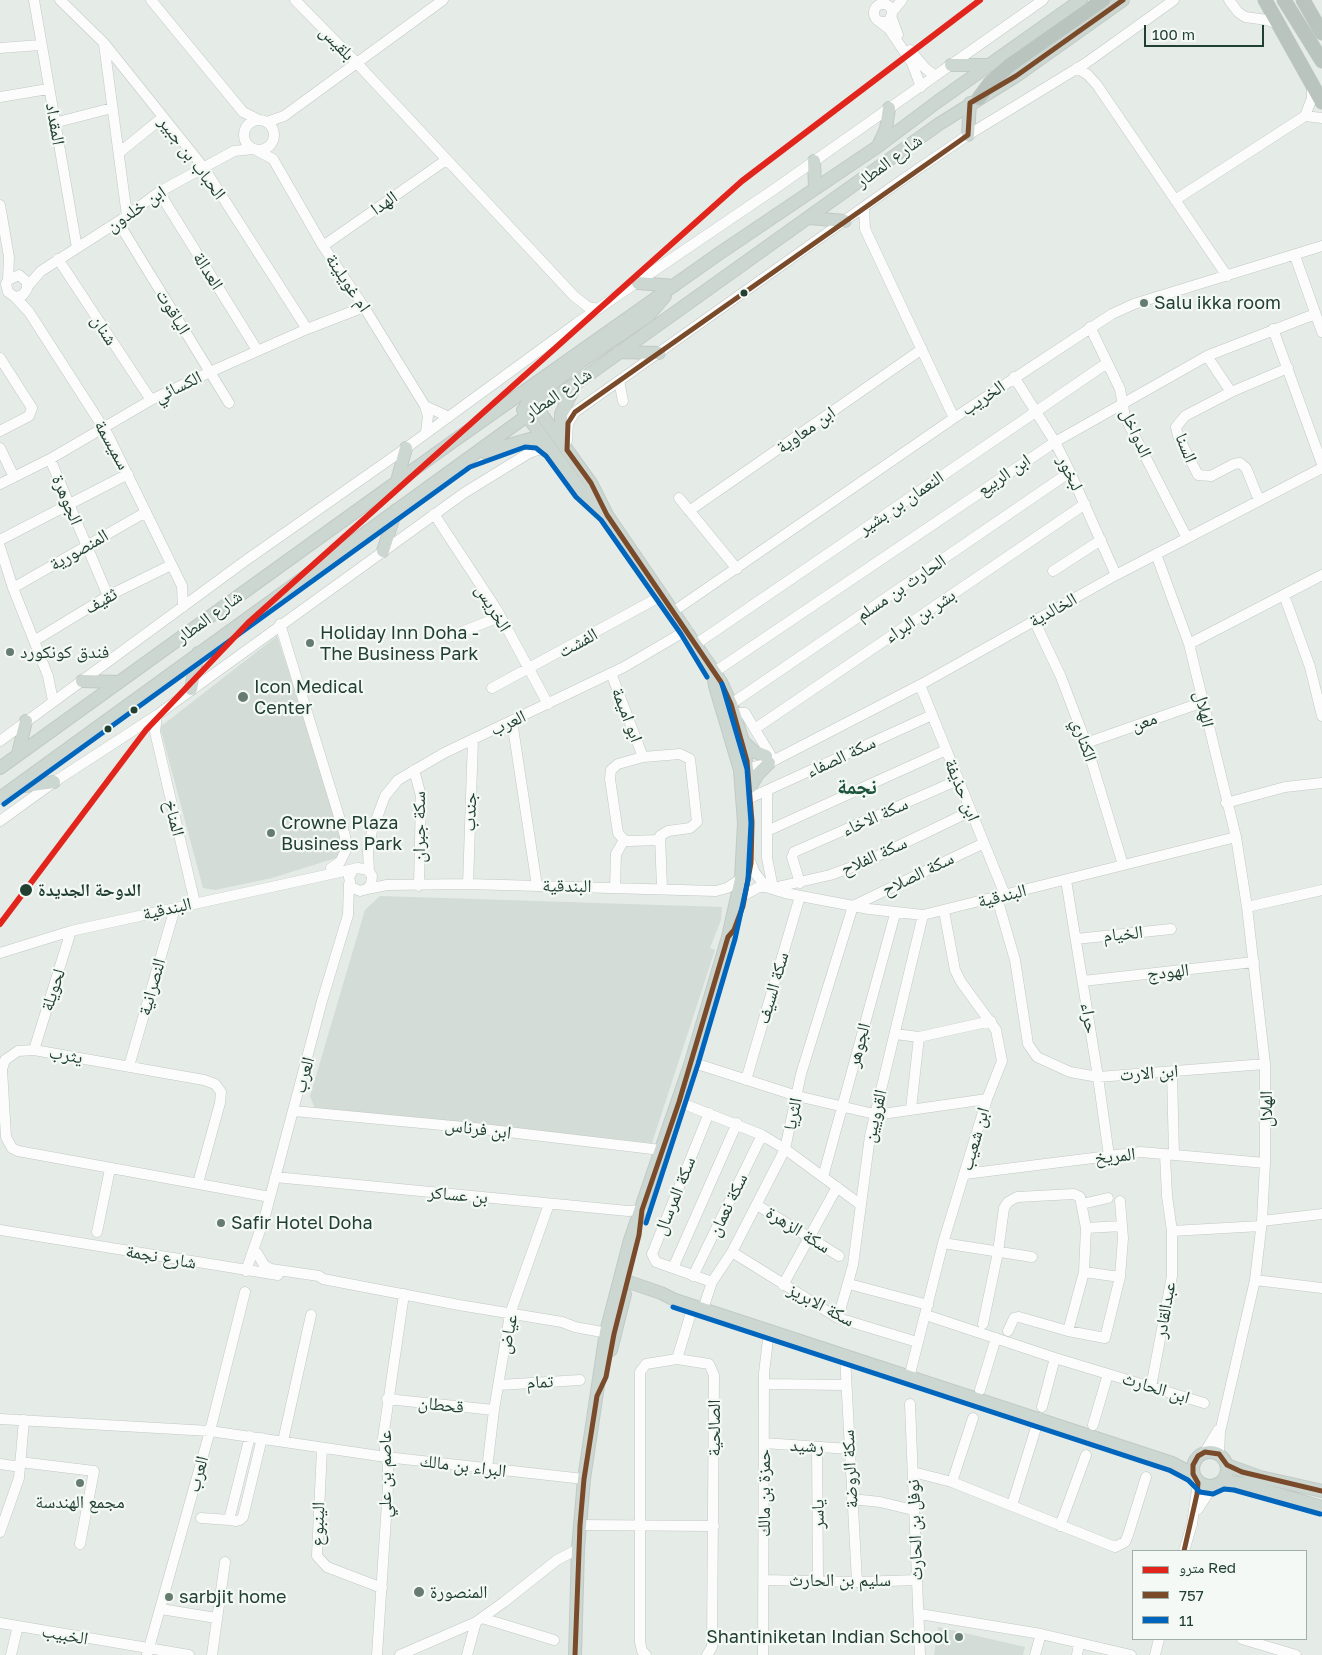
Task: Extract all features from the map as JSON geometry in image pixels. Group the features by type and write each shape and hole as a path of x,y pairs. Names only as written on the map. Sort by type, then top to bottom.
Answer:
{"highway":[{"path":"974,100 1010,65 1103,0"},
{"path":"1265,0 1322,102"},
{"path":"1284,0 1322,61"},
{"path":"1303,0 1322,33"}],"main road":[{"name":"شارع المطار","path":"0,798 466,460 527,402 671,287 877,147 1081,0"},
{"name":"شارع المطار","path":"0,768 398,481 527,402 578,382 974,100 1016,76 1123,0"},
{"path":"951,65 989,65"},
{"path":"968,135 974,100"},
{"path":"877,147 886,129 889,108"},
{"path":"814,161 815,189"},
{"path":"809,218 845,221"},
{"path":"638,283 671,287"},
{"path":"618,352 659,353"},
{"path":"567,450 561,430 562,414 578,382"},
{"path":"527,402 567,450 591,483 610,516 687,630 713,673 721,682 742,741 744,766 744,823 741,879 728,937 679,1102 640,1215 640,1235 623,1284 597,1378 597,1396 584,1479 580,1525 574,1655"},
{"path":"527,402 551,451 582,492 610,516"},
{"path":"466,460 491,449 524,439 539,441 551,451"},
{"path":"398,481 406,448"},
{"path":"382,551 396,510"},
{"path":"190,689 198,653"},
{"path":"713,673 714,686 744,766 750,792 751,863 746,894 734,930 728,937"},
{"path":"82,680 119,682"},
{"path":"18,754 26,721"},
{"path":"742,741 753,751 769,758 758,774 750,792"},
{"path":"14,788 54,782"},
{"path":"623,1284 909,1378 1040,1413 1172,1463 1196,1478 1217,1484 1243,1484 1322,1507"},
{"path":"1172,1463 1201,1454 1219,1454 1227,1465 1251,1474 1322,1491"},
{"path":"1196,1478 1193,1465 1201,1454"},
{"path":"1217,1484 1227,1474 1227,1465"}],"street":[{"name":"المقداد","path":"34,0 40,45 77,248"},
{"name":"الحباب بن جبير","path":"60,0 104,43 162,118 204,168 307,329"},
{"path":"151,0 243,112 263,121 274,137"},
{"name":"بلقيس","path":"295,0 574,296 588,307 599,308"},
{"path":"245,132 249,124 284,116 444,0"},
{"path":"880,22 887,21 890,11 898,0"},
{"path":"890,11 902,0"},
{"name":"شارع المطار","path":"0,741 201,595 244,561 406,448 577,323 638,283 921,87 1043,0"},
{"name":"شارع المطار","path":"567,450 568,423 575,412 968,135 1093,58 1174,0"},
{"path":"1229,0 1238,12 1245,17 1267,20 1279,25"},
{"path":"921,87 912,63 889,29 875,17 875,10 879,6 890,11 897,33 925,68 935,76"},
{"path":"104,43 127,216"},
{"path":"0,48 40,45"},
{"path":"1093,58 1092,73 1097,85"},
{"path":"1077,68 1088,75 1097,85 1227,276"},
{"path":"1175,200 1305,116 1312,98 1310,79"},
{"path":"0,97 48,89"},
{"path":"54,123 112,108"},
{"path":"243,112 245,140 254,149 273,159"},
{"path":"254,149 266,148 274,137 284,116"},
{"path":"1305,116 1322,118"},
{"path":"120,152 162,118"},
{"name":"ابن خلدون","path":"234,151 245,132"},
{"name":"ام غويلينة","path":"274,137 273,159 323,246 364,307 425,406 428,416 426,432"},
{"name":"ابن خلدون","path":"27,289 41,271 127,216 159,192 234,151 254,149"},
{"name":"الهدا","path":"323,246 446,160"},
{"name":"العدالة","path":"159,192 257,350"},
{"path":"0,205 4,244 27,289 13,296 0,297"},
{"path":"864,208 865,229 954,418"},
{"path":"845,221 865,229"},
{"name":"الياقوت","path":"118,222 229,403"},
{"name":"الخريب","path":"674,611 1014,377 1090,327 1134,304 1322,246"},
{"path":"1294,256 1322,332"},
{"path":"5,285 9,257"},
{"name":"شنان","path":"58,259 151,400"},
{"name":"ابن خلدون","path":"5,285 20,276 41,271"},
{"name":"سميسمة","path":"5,285 29,312 104,429 182,586 184,607"},
{"name":"سميسمة","path":"27,289 29,312"},
{"path":"574,296 578,311 577,323"},
{"name":"الكسائي","path":"0,484 104,429 151,400 257,350 364,307"},
{"name":"ابن الربيع","path":"713,673 1054,442 1122,402 1207,356 1315,314"},
{"name":"الدواخل","path":"1090,327 1120,389 1125,417 1187,538"},
{"path":"1273,329 1322,464"},
{"name":"ابن معاوية","path":"689,511 922,349"},
{"path":"1207,356 1231,392"},
{"path":"0,358 32,408 29,416 0,431"},
{"name":"النعمان بن بشير","path":"696,644 1107,363"},
{"name":"السنا","path":"1259,500 1246,468 1240,463 1234,464 1211,476 1198,475 1176,431 1181,419 1231,392 1288,368"},
{"name":"لبخور","path":"1014,377 1070,472 1116,575"},
{"path":"619,381 623,401"},
{"path":"425,406 449,417"},
{"path":"0,448 14,477"},
{"name":"شارع المطار","path":"0,821 54,782 157,715 190,689 434,514 529,453 537,450 551,451"},
{"name":"الجوهرة","path":"50,459 108,596"},
{"name":"الخالدية","path":"744,766 785,753 920,685 1116,575 1322,468"},
{"name":"الحارث بن مسلم","path":"732,709 1070,472"},
{"path":"0,540 128,474"},
{"path":"679,498 737,569"},
{"name":"بشر بن البراء","path":"756,728 1085,504"},
{"name":"المنصورية","path":"13,588 85,545 146,512"},
{"name":"الخريس","path":"434,514 499,617 548,704"},
{"path":"1054,570 1100,540"},
{"path":"0,547 13,588 48,676 53,702"},
{"name":"الهلال","path":"1156,554 1189,644 1226,803 1236,837 1247,907 1265,1064 1265,1163 1261,1223 1254,1280 1224,1415 1219,1454"},
{"name":"ثقيف","path":"34,641 108,596 171,565"},
{"path":"1189,644 1322,575"},
{"path":"182,586 201,595"},
{"name":"الفشت","path":"492,688 664,595"},
{"path":"1284,595 1310,667 1322,716"},
{"path":"449,637 499,617"},
{"name":"الكناري","path":"1034,620 1061,678 1086,743 1123,865"},
{"path":"280,624 346,836 345,852 334,871"},
{"name":"العرب","path":"350,907 363,890 371,884 368,851 372,831 385,796 398,780 473,739 611,673 687,630"},
{"name":"ابو اميمة","path":"611,673 643,757"},
{"path":"48,676 68,691"},
{"name":"ابن حذيفة","path":"920,685 984,843 1001,896 1015,960 1028,1044 1037,1057"},
{"name":"معن","path":"1086,743 1203,702"},
{"path":"732,709 745,714 756,728 769,758"},
{"name":"المناخ","path":"157,715 155,732 195,903"},
{"name":"سكة الصفاء","path":"750,792 767,791 932,715"},
{"path":"512,721 537,886"},
{"path":"141,725 155,732"},
{"name":"جندب","path":"468,884 473,739"},
{"path":"767,831 946,750"},
{"name":"ابو اميمة","path":"680,754 688,756 691,764 697,822 690,828 663,832 659,840 624,840 618,833 610,774 618,764 643,757 680,754"},
{"name":"سكة جبران","path":"414,770 421,796 419,886"},
{"name":"سكة الاخاء","path":"800,883 792,854 958,780"},
{"path":"1226,803 1285,787 1322,783"},
{"path":"767,791 769,887"},
{"name":"سكة الفلاح","path":"769,887 800,883 863,863 971,811"},
{"name":"البندقية","path":"769,887 800,896 895,914 923,915 1236,837"},
{"path":"615,887 616,854 624,840"},
{"path":"659,840 662,888"},
{"name":"سكة الصلاح","path":"852,906 984,843"},
{"name":"العرب","path":"249,1271 253,1247 257,1248 322,1001 350,907 352,875 368,851"},
{"path":"751,863 755,873 769,887"},
{"name":"البندقية","path":"0,953 71,931 334,871 352,875 370,874 387,885"},
{"path":"352,875 353,889 363,890"},
{"name":"البندقية","path":"363,890 387,885 468,884 716,891 732,886 741,879"},
{"name":"حراء","path":"1066,880 1098,1077 1108,1156"},
{"path":"746,894 758,888 769,887"},
{"path":"1247,907 1322,890"},
{"path":"716,891 726,896 734,908"},
{"name":"سكة السيف","path":"746,1080 800,896"},
{"name":"الثريا","path":"698,1308 712,1282 732,1252 785,1149 801,1074 852,906"},
{"name":"النصرانية","path":"129,1066 174,908"},
{"name":"ابن شعيب","path":"909,1378 943,1243 987,1098 1002,1061 996,1030 991,1020 961,982 955,970 944,910"},
{"name":"الجوهر","path":"823,1177 895,914"},
{"name":"القرويين","path":"838,1318 849,1284 864,1173 875,1114 923,915"},
{"name":"الخيام","path":"1076,940 1171,929"},
{"name":"لحويلة","path":"34,1050 71,931"},
{"name":"الهودج","path":"1083,981 1254,962"},
{"path":"895,1034 919,1036 991,1020"},
{"path":"910,1109 919,1036"},
{"name":"يثرب","path":"198,1183 220,1103 221,1092 219,1088 204,1080 34,1050 12,1053 5,1060 2,1069 6,1137 12,1148 24,1153 270,1197"},
{"name":"ابن الارت","path":"1037,1057 1055,1067 1070,1072 1098,1077 1265,1064"},
{"path":"691,1062 797,1096 875,1114 987,1098"},
{"name":"عبدالقادر","path":"1151,1387 1172,1276 1172,1231 1167,1196 1172,1072"},
{"path":"679,1102 762,1135 785,1149 861,1205"},
{"name":"ابن فرناس","path":"294,1111 474,1128 661,1150"},
{"name":"سكة المرسال","path":"709,1113 652,1252 656,1262 712,1282"},
{"name":"سكة المرسال","path":"673,1268 737,1124"},
{"name":"سكة نعمان","path":"694,1276 762,1135"},
{"name":"المريخ","path":"964,1174 1141,1152 1265,1163"},
{"path":"97,1232 110,1169"},
{"name":"بن عساكر","path":"276,1177 628,1211 640,1215"},
{"path":"783,1284 837,1188"},
{"path":"983,1324 998,1252 1004,1208 1008,1202 1017,1197 1074,1194 1080,1197 1086,1228 1084,1272 1068,1331"},
{"path":"1082,1204 1108,1198"},
{"path":"1008,1331 1012,1322 1017,1317 1068,1331 1104,1338 1120,1278 1122,1226 1120,1201"},
{"name":"عياض","path":"487,1469 494,1410 510,1314 549,1204"},
{"name":"سكة الزهرة","path":"757,1205 838,1256"},
{"path":"1172,1231 1261,1223 1322,1214"},
{"path":"1086,1228 1122,1226"},
{"name":"شارع نجمة","path":"0,1230 249,1271 268,1271 318,1280 323,1279 510,1314 562,1322 573,1320 611,1330"},
{"path":"943,1243 1032,1257"},
{"path":"257,1248 268,1271"},
{"name":"سكة الابريز","path":"732,1252 838,1318 917,1342"},
{"path":"1084,1272 1120,1278"},
{"path":"1254,1280 1322,1288"},
{"name":"ابن الحارث","path":"849,1284 927,1310 996,1338 1055,1358 1204,1403"},
{"name":"العرب","path":"148,1652 210,1430 245,1292"},
{"name":"عاصم بن علي","path":"377,1655 388,1487 383,1438 404,1294"},
{"path":"677,1359 698,1308"},
{"path":"283,1441 311,1315"},
{"name":"حمزة بن مالك","path":"763,1655 764,1384 768,1331"},
{"path":"980,1390 996,1338"},
{"name":"سكة الروضة","path":"845,1356 845,1385 857,1582"},
{"path":"1012,1505 1055,1358"},
{"name":"الصالحية","path":"646,1655 642,1651 640,1642 642,1526 640,1372 646,1364 677,1359 709,1364 714,1371 712,1647 707,1655"},
{"name":"ابن الحارث","path":"1093,1425 1108,1374"},
{"name":"تمام","path":"499,1385 580,1380"},
{"path":"764,1384 845,1385"},
{"name":"قحطان","path":"388,1399 494,1410"},
{"name":"نوفل بن الحارث","path":"910,1404 913,1510 920,1614 920,1655"},
{"name":"الهلال","path":"1201,1454 1214,1440 1224,1415"},
{"path":"952,1482 973,1418"},
{"name":"البراء بن مالك","path":"0,1419 210,1430 386,1457 584,1479"},
{"path":"0,1532 19,1478 17,1464 20,1420"},
{"path":"230,1520 250,1436"},
{"path":"201,1518 238,1522 242,1519 262,1438"},
{"name":"رشيد","path":"764,1444 849,1448"},
{"name":"ياسر","path":"817,1447 818,1581"},
{"name":"الينبوع","path":"322,1448 317,1556 327,1567 382,1588"},
{"path":"1060,1526 1086,1455"},
{"path":"0,1464 94,1471 80,1544"},
{"path":"913,1472 952,1482 1108,1546 1120,1545 1128,1535 1146,1476"},
{"path":"1184,1550 1192,1524 1196,1478"},
{"path":"1192,1524 1217,1484"},
{"path":"852,1499 880,1502 913,1510"},
{"path":"580,1525 714,1526"},
{"path":"400,1655 479,1620 555,1563 578,1554"},
{"path":"212,1655 225,1562"},
{"name":"سليم بن الحارث","path":"764,1580 857,1582 917,1580"},
{"path":"161,1609 216,1618"},
{"path":"920,1614 1041,1634 1130,1655"},
{"path":"479,1620 554,1640"},
{"path":"467,1655 479,1620"},
{"name":"الخبيب","path":"0,1623 148,1652 189,1655"},
{"path":"11,1655 18,1626"},
{"path":"1035,1655 1041,1634"},
{"path":"1155,1655 1159,1640"},
{"path":"1245,1640 1296,1655"},
{"path":"1077,1655 1079,1644"}],"shaded area":[{"path":"277,636 344,839 339,857 272,878 215,890 203,888 160,727"},
{"path":"380,896 722,907 721,920 710,948 715,950 652,1143 315,1109 310,1096 365,910"},
{"name":"Shantiniketan Indian School","path":"938,1627 1025,1647 1023,1655 934,1655"}],"metro line":[{"name":"Red","path":"0,924 146,730 248,623 742,181 980,0"}],"transit line":[{"name":"757","path":"575,1655 580,1525 584,1479 597,1396 606,1377 614,1334 639,1235 642,1210 679,1102 728,937 734,930 743,906 751,863 752,822 747,761 731,704 721,682 607,515 591,483 567,450 568,423 575,412 968,135 970,103 1016,76 1123,0"},
{"name":"11","path":"4,804 470,467 525,447 536,448 546,456 576,497 601,520 681,634 707,677"},
{"name":"11","path":"646,1223 698,1064 735,939 748,880 751,823 747,769 722,684"},
{"name":"11","path":"673,1307 1169,1470 1188,1480 1200,1492 1213,1494 1224,1489 1234,1490 1320,1514"},
{"name":"757","path":"1184,1550 1197,1494 1198,1483 1193,1474 1193,1465 1198,1456 1205,1452 1219,1454 1227,1465 1242,1472 1322,1491"}],"place":[{"name":"Salu ikka room","path":"1144,303"},
{"name":"Holiday Inn Doha - The Business Park","path":"310,643"},
{"name":"فندق كونكورد","path":"10,652"},
{"name":"Icon Medical Center","path":"243,697"},
{"name":"Crowne Plaza Business Park","path":"271,833"},
{"name":"الدوحة الجديدة","path":"26,890"},
{"name":"Safir Hotel Doha","path":"221,1223"},
{"name":"مجمع الهندسة","path":"80,1483"},
{"name":"المنصورة","path":"419,1592"},
{"name":"sarbjit home","path":"169,1597"},
{"name":"Shantiniketan Indian School","path":"959,1637"}],"district":[{"name":"نجمة","path":"857,787"}]}
